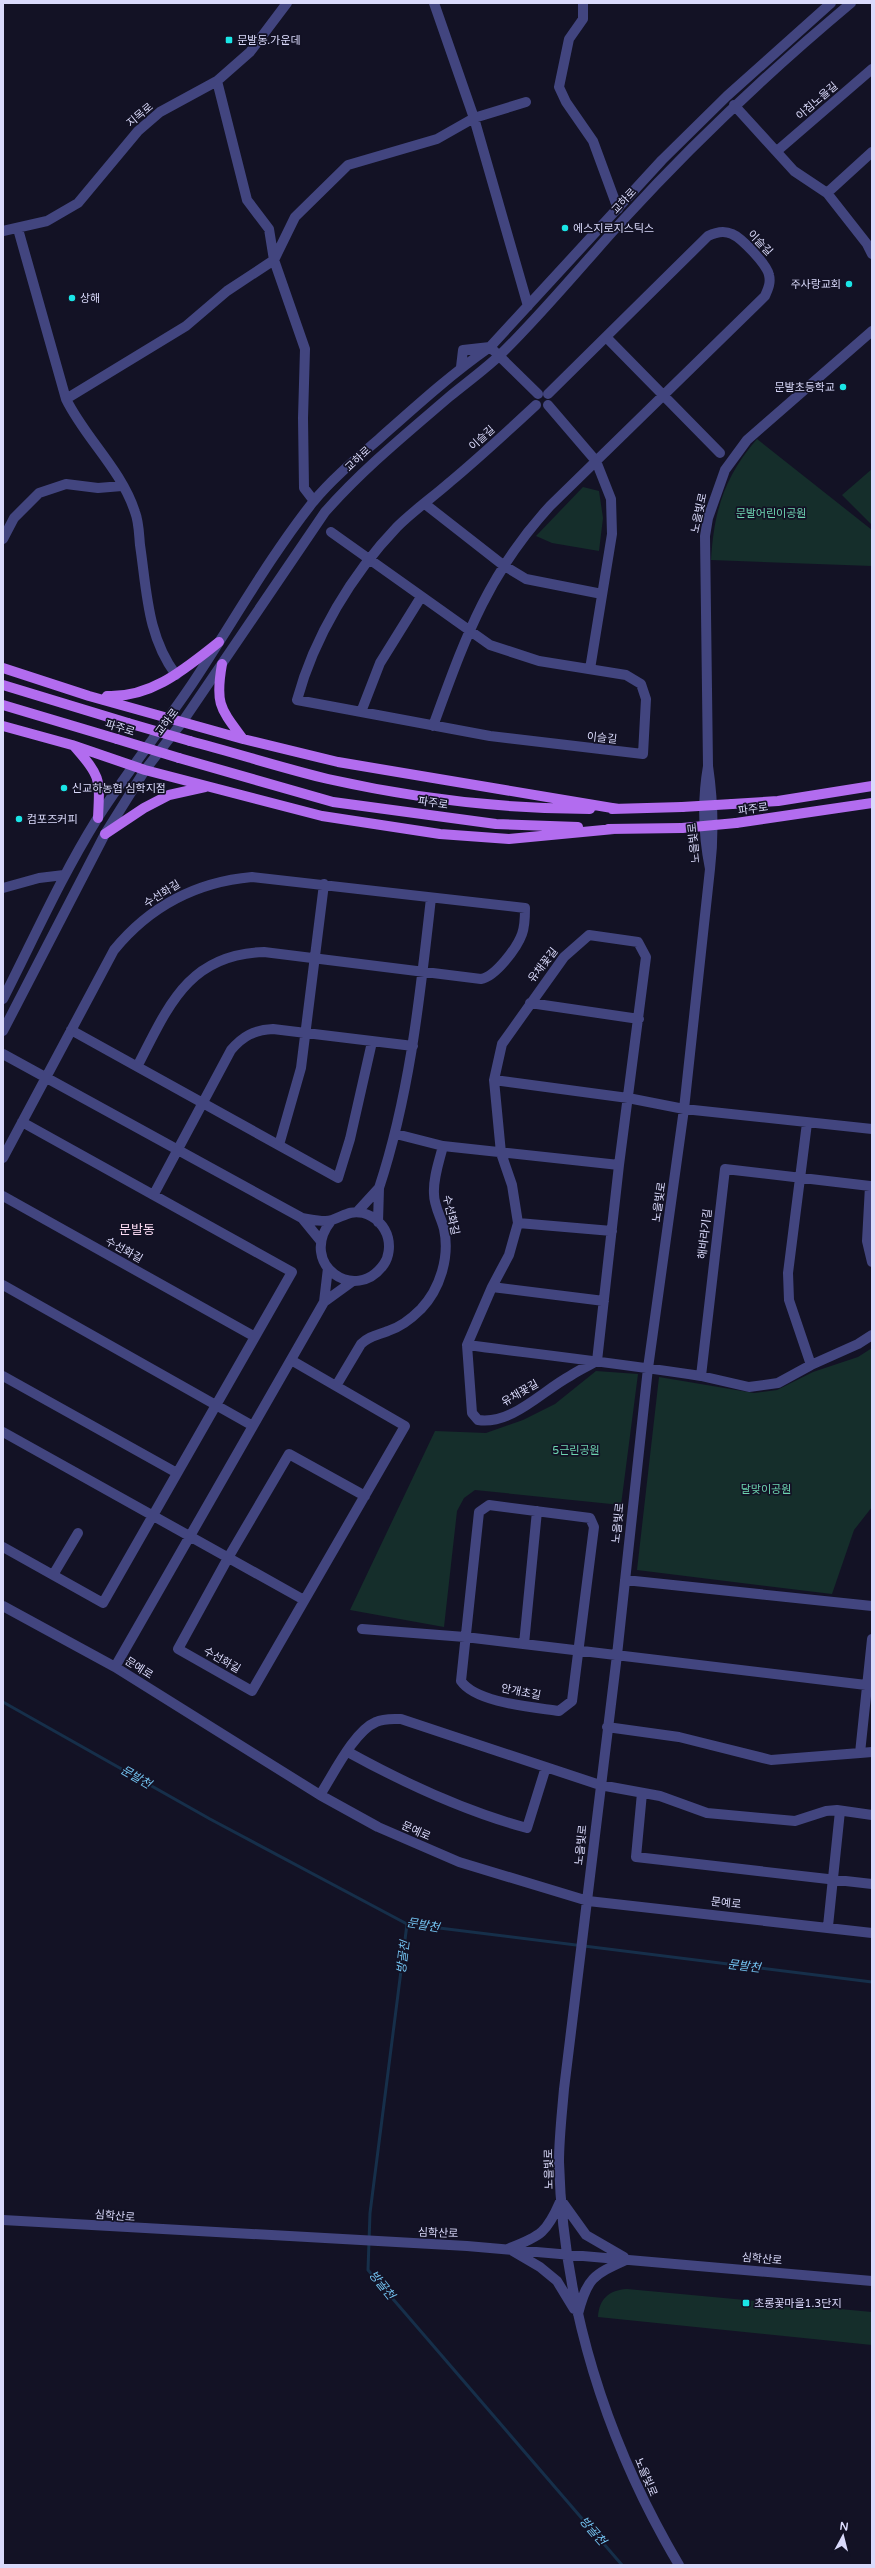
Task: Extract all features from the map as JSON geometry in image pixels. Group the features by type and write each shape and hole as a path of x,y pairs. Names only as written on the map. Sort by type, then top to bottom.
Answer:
{"main road":[{"path":"89,696 122,697 160,685 176,675 219,642"},
{"path":"222,664 219,683 221,709 243,739"},
{"path":"3,668 89,696 184,721 243,739 353,765 618,809"},
{"name":"파주로","path":"3,686 190,741 328,778 413,794 499,806 618,809 682,807 778,801 872,786"},
{"name":"파주로","path":"3,705 117,740 334,802 496,824 614,829 682,828 736,824 872,803"},
{"path":"3,726 72,745 145,770 322,816 440,834 510,839 614,829"},
{"path":"72,745 95,771 99,788 98,818"},
{"path":"105,834 144,808 169,795 208,787"}],"street":[{"name":"지목로","path":"3,231 18,229 54,218 78,203 138,131 160,112 217,81 250,52 287,3"},
{"path":"434,3 474,118 528,306"},
{"path":"583,3 583,18 569,39 559,87 566,102 593,141 618,209"},
{"name":"교하로","path":"3,998 64,875 98,818 133,766 169,718 275,555 314,501 353,462 461,367 490,347 662,160 727,96 831,3"},
{"name":"교하로","path":"3,1031 105,834 145,770 184,721 308,533 349,484 383,453 499,356 551,302 629,213 734,105 851,3"},
{"name":"아침노을길","path":"777,151 872,69"},
{"path":"217,81 248,200 269,229 274,260 306,349 303,418 304,488 314,501"},
{"path":"66,399 186,326 227,291 274,260 295,217 348,165 437,139 474,118 526,102"},
{"path":"734,105 794,171 827,193 869,241 872,254"},
{"path":"827,193 872,152"},
{"path":"18,229 66,399 75,417 110,462 136,512 151,622 163,657 176,675"},
{"name":"이슬길","path":"433,726 468,631 503,565 536,521 765,296 768,289 769,274 765,266 737,236 723,232 708,236 606,337 543,394"},
{"name":"노을빛로","path":"679,2565 652,2520 636,2485 589,2361 578,2316 567,2253 561,2200 559,2160 564,2089 586,1920 600,1785 617,1655 648,1368 684,1109 710,869 704,841 703,792 708,766 705,536 716,490 730,461 747,440 872,331"},
{"path":"606,337 720,453"},
{"path":"490,347 550,399 548,405 542,408 536,405 535,399 543,394"},
{"name":"이슬길","path":"331,532 369,559 468,631 490,645 520,657 626,675 641,684 646,699 643,754 490,736 297,700 301,686 327,627 369,559 398,526 536,405"},
{"path":"548,405 596,461 607,485 613,517 590,669"},
{"path":"3,539 14,518 40,493 66,484 98,488 122,486"},
{"path":"424,504 503,565 526,579 538,583 602,594"},
{"path":"361,712 380,662 421,597"},
{"path":"3,888 39,878 64,875"},
{"name":"수선화길","path":"3,1158 114,950 138,924 167,903 210,883 232,878 268,877 431,898 526,908 522,934 494,974 489,978 481,979 315,959 249,953 234,955 205,968 195,975 174,997 138,1065"},
{"path":"279,1145 296,1090 306,1032 324,884"},
{"path":"378,1222 379,1188 396,1134 413,1046 431,898"},
{"name":"유채꽃길","path":"590,935 638,942 646,957 639,1019 619,1166 597,1361 569,1376 515,1412 486,1422 478,1420 472,1413 467,1345 492,1287 509,1255 518,1223 512,1185 502,1153 494,1080 502,1044 530,1002 564,957 590,935"},
{"path":"530,1002 639,1019"},
{"path":"154,1194 231,1050 245,1036 261,1029 306,1032 372,1042 413,1046"},
{"path":"71,1030 138,1065 338,1178 350,1139 372,1042"},
{"path":"3,1054 46,1076 302,1218 320,1240"},
{"path":"494,1080 628,1098 684,1109 872,1129"},
{"path":"3,1547 103,1603 292,1272 22,1122"},
{"path":"807,1123 788,1273 789,1300 811,1365"},
{"path":"396,1134 443,1146 619,1166"},
{"name":"수선화길","path":"336,1386 361,1344 367,1339 389,1331 411,1318 430,1298 437,1285 445,1248 444,1231 434,1195 434,1183 443,1146"},
{"name":"해바라기길","path":"701,1376 725,1169 870,1186 867,1241 872,1262"},
{"path":"357,1212 379,1188"},
{"name":"수선화길","path":"3,1196 255,1336"},
{"path":"324,1302 353,1281 371,1277 386,1261 389,1250 388,1238 378,1222 364,1213 357,1212 341,1214 331,1221 324,1230 320,1240 320,1252 328,1268 339,1277 353,1281"},
{"path":"302,1218 331,1221"},
{"path":"518,1223 612,1231"},
{"path":"115,1667 324,1302 328,1268"},
{"path":"3,1285 253,1426"},
{"path":"492,1287 604,1301"},
{"path":"467,1345 648,1368 701,1376 749,1387 778,1383 811,1365 858,1344 872,1335"},
{"name":"수선화길","path":"291,1360 405,1426 252,1691 178,1649 228,1558 289,1454 364,1496"},
{"path":"3,1376 177,1473"},
{"path":"3,1432 304,1600"},
{"name":"안개초길","path":"489,1505 590,1518 594,1527 577,1650 572,1701 559,1711 508,1703 467,1690 460,1682 465,1637 479,1512 489,1505"},
{"path":"524,1644 538,1511"},
{"path":"53,1575 78,1533"},
{"path":"625,1580 872,1606"},
{"name":"문예로","path":"3,1606 115,1667 320,1795 378,1827 459,1862 588,1901 828,1926 872,1933"},
{"path":"362,1629 465,1637 869,1684"},
{"path":"860,1753 869,1684 872,1639"},
{"path":"320,1795 348,1752 367,1728 377,1721 401,1719 600,1785 660,1796 706,1813 787,1821 804,1819 826,1811 872,1814"},
{"path":"607,1727 680,1737 771,1760 872,1752"},
{"path":"348,1752 431,1795 486,1817 527,1828 546,1767"},
{"path":"642,1793 636,1857 833,1878 872,1884"},
{"path":"828,1926 840,1811"},
{"path":"508,2249 534,2238 550,2225 561,2200"},
{"path":"561,2200 574,2221 586,2235 628,2259"},
{"name":"심학산로","path":"3,2220 567,2253 872,2281"},
{"path":"508,2249 540,2267 557,2281 578,2316"},
{"path":"578,2316 584,2290 592,2279 602,2271 628,2259"}],"green space":[{"name":"문발어린이공원","path":"757,439 872,530 872,566 711,560 712,542 718,510 723,495 736,467"},
{"path":"872,469 872,525 842,495"},
{"path":"583,487 599,491 603,518 599,551 552,543 536,536"},
{"name":"달맞이공원","path":"872,1348 872,1507 854,1530 832,1594 637,1570 659,1377 754,1393 777,1390 813,1372 858,1357"},
{"name":"5근린공원","path":"596,1371 638,1374 621,1505 475,1490 464,1498 457,1511 444,1627 350,1610 435,1431 486,1433 523,1420 555,1404"},
{"path":"627,2289 872,2312 872,2345 598,2317 600,2305 606,2297 615,2291"}],"waterway":[{"name":"문발천","path":"3,1702 210,1819 407,1924 872,1982"},
{"name":"방골천","path":"407,1924 370,2213 368,2270 622,2565"}],"place":[{"name":"문발동.가운데","path":"229,40"},
{"name":"에스지로지스틱스","path":"565,228"},
{"name":"주사랑교회","path":"849,284"},
{"name":"상해","path":"72,298"},
{"name":"문발초등학교","path":"843,387"},
{"name":"신교하농협 심학지점","path":"64,788"},
{"name":"컴포즈커피","path":"19,819"},
{"name":"초롱꽃마을1.3단지","path":"746,2303"}],"district":[{"name":"문발동","path":"137,1230"}]}
